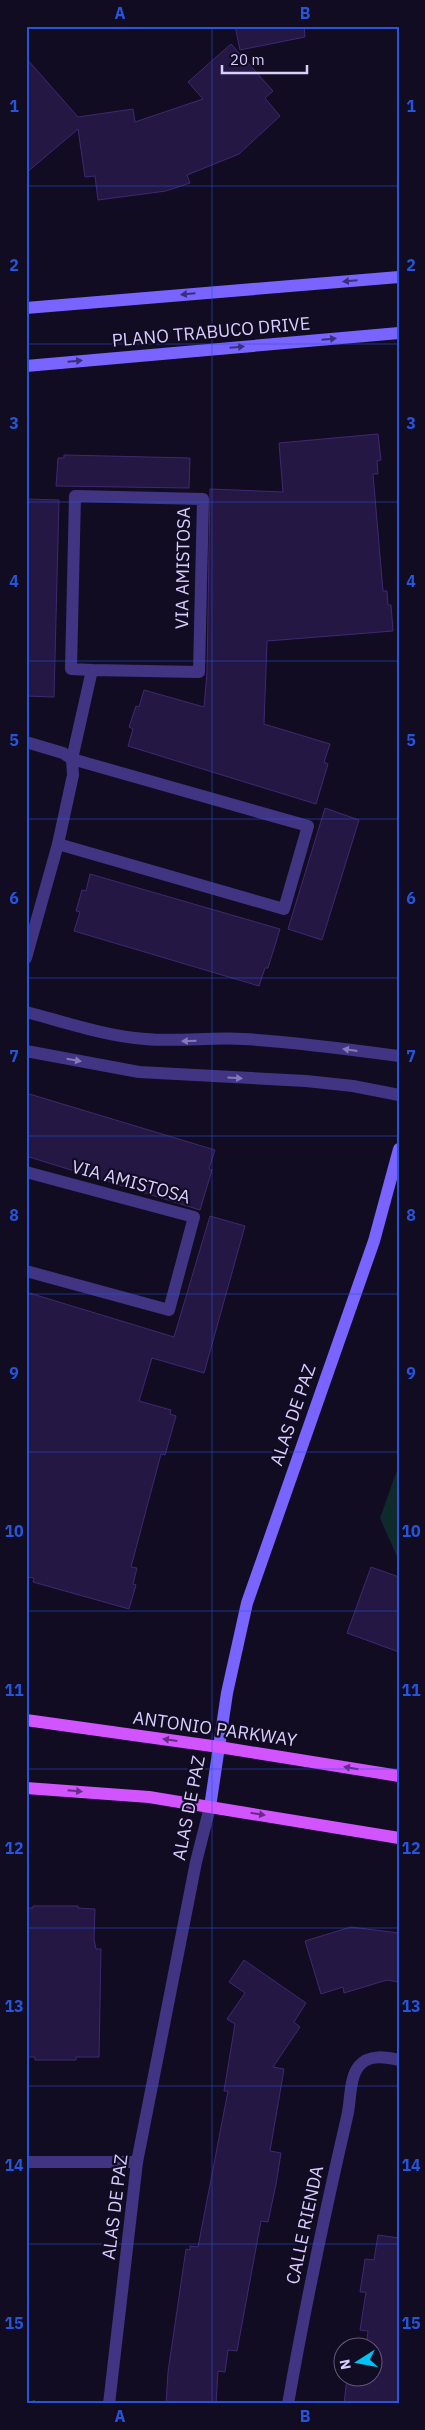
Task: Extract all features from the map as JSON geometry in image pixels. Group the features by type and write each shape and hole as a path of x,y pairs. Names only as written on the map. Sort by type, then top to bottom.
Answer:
{"main road":[{"path":"26,308 399,277"},
{"name":"PLANO TRABUCO DRIVE","path":"26,366 399,333"},
{"name":"ALAS DE PAZ","path":"210,1807 227,1693 247,1603 338,1338 374,1241 399,1149"},
{"name":"ANTONIO PARKWAY","path":"26,1720 219,1747 399,1776"},
{"path":"26,1788 149,1797 399,1838"}],"street":[{"name":"VIA AMISTOSA","path":"75,496 203,499 199,672 92,670 71,669 75,496"},
{"path":"26,958 58,844 73,775 72,759 92,670"},
{"path":"26,742 63,753 72,759 308,826 284,909 58,844"},
{"path":"26,1012 143,1039 181,1041 241,1039 309,1044 399,1056"},
{"path":"26,1051 139,1072 306,1081 353,1086 399,1095"},
{"name":"VIA AMISTOSA","path":"26,1172 194,1218 169,1310 26,1271"},
{"name":"ALAS DE PAZ","path":"109,2404 137,2162 194,1872 210,1807"},
{"name":"CALLE RIENDA","path":"288,2404 307,2296 349,2110 354,2077 359,2066 368,2059 382,2057 399,2060"},
{"path":"26,2162 137,2162"}],"path":[{"path":"26,2402 81,2404"}],"green space":[{"path":"399,1465 399,1561 380,1518"}],"building":[{"path":"235,26 304,26 305,37 240,50"},
{"path":"231,44 273,91 265,98 280,116 239,154 187,175 190,183 166,191 98,200 95,176 85,177 78,129 26,173 26,58 78,117 133,109 135,122 203,99 188,82"},
{"path":"378,434 381,460 377,461 378,474 373,474 383,591 387,591 388,605 391,605 393,631 267,641 264,724 330,744 324,762 328,764 316,804 128,746 133,729 129,727 136,706 139,707 144,690 204,707 207,672 210,489 283,492 279,443"},
{"path":"64,455 190,458 189,488 56,486 58,458 64,458"},
{"path":"26,499 59,500 54,697 26,696"},
{"path":"325,808 359,820 322,940 288,929"},
{"path":"90,874 280,929 268,968 265,968 259,986 74,931 80,912 76,911 82,890 86,891"},
{"path":"26,1093 215,1150 209,1169 212,1170 200,1210 26,1156"},
{"path":"210,1216 245,1226 204,1373 152,1358 139,1401 171,1410 170,1414 176,1416 165,1455 161,1454 131,1567 137,1568 133,1584 136,1585 129,1609 33,1582 34,1578 26,1577 26,1292 174,1337"},
{"path":"371,1567 399,1577 399,1652 347,1633"},
{"path":"33,1906 78,1906 78,1908 95,1909 94,1939 96,1949 101,1949 99,2057 76,2057 76,2060 35,2060 35,2057 26,2057 26,1908 33,1908"},
{"path":"351,1927 399,1933 399,1982 387,1980 344,1993 343,1987 321,1994 305,1941"},
{"path":"244,1960 306,2003 294,2022 300,2027 273,2067 284,2069 270,2151 281,2153 276,2184 268,2222 261,2221 237,2351 228,2350 225,2372 218,2371 216,2404 166,2404 168,2372 186,2249 190,2250 190,2246 198,2247 228,2091 224,2091 235,2024 227,2019 245,1993 229,1982"},
{"path":"378,2235 399,2238 399,2404 344,2404 346,2388 382,2388 382,2338 367,2338 368,2331 360,2330 366,2292 360,2292 365,2259 374,2260"}]}
